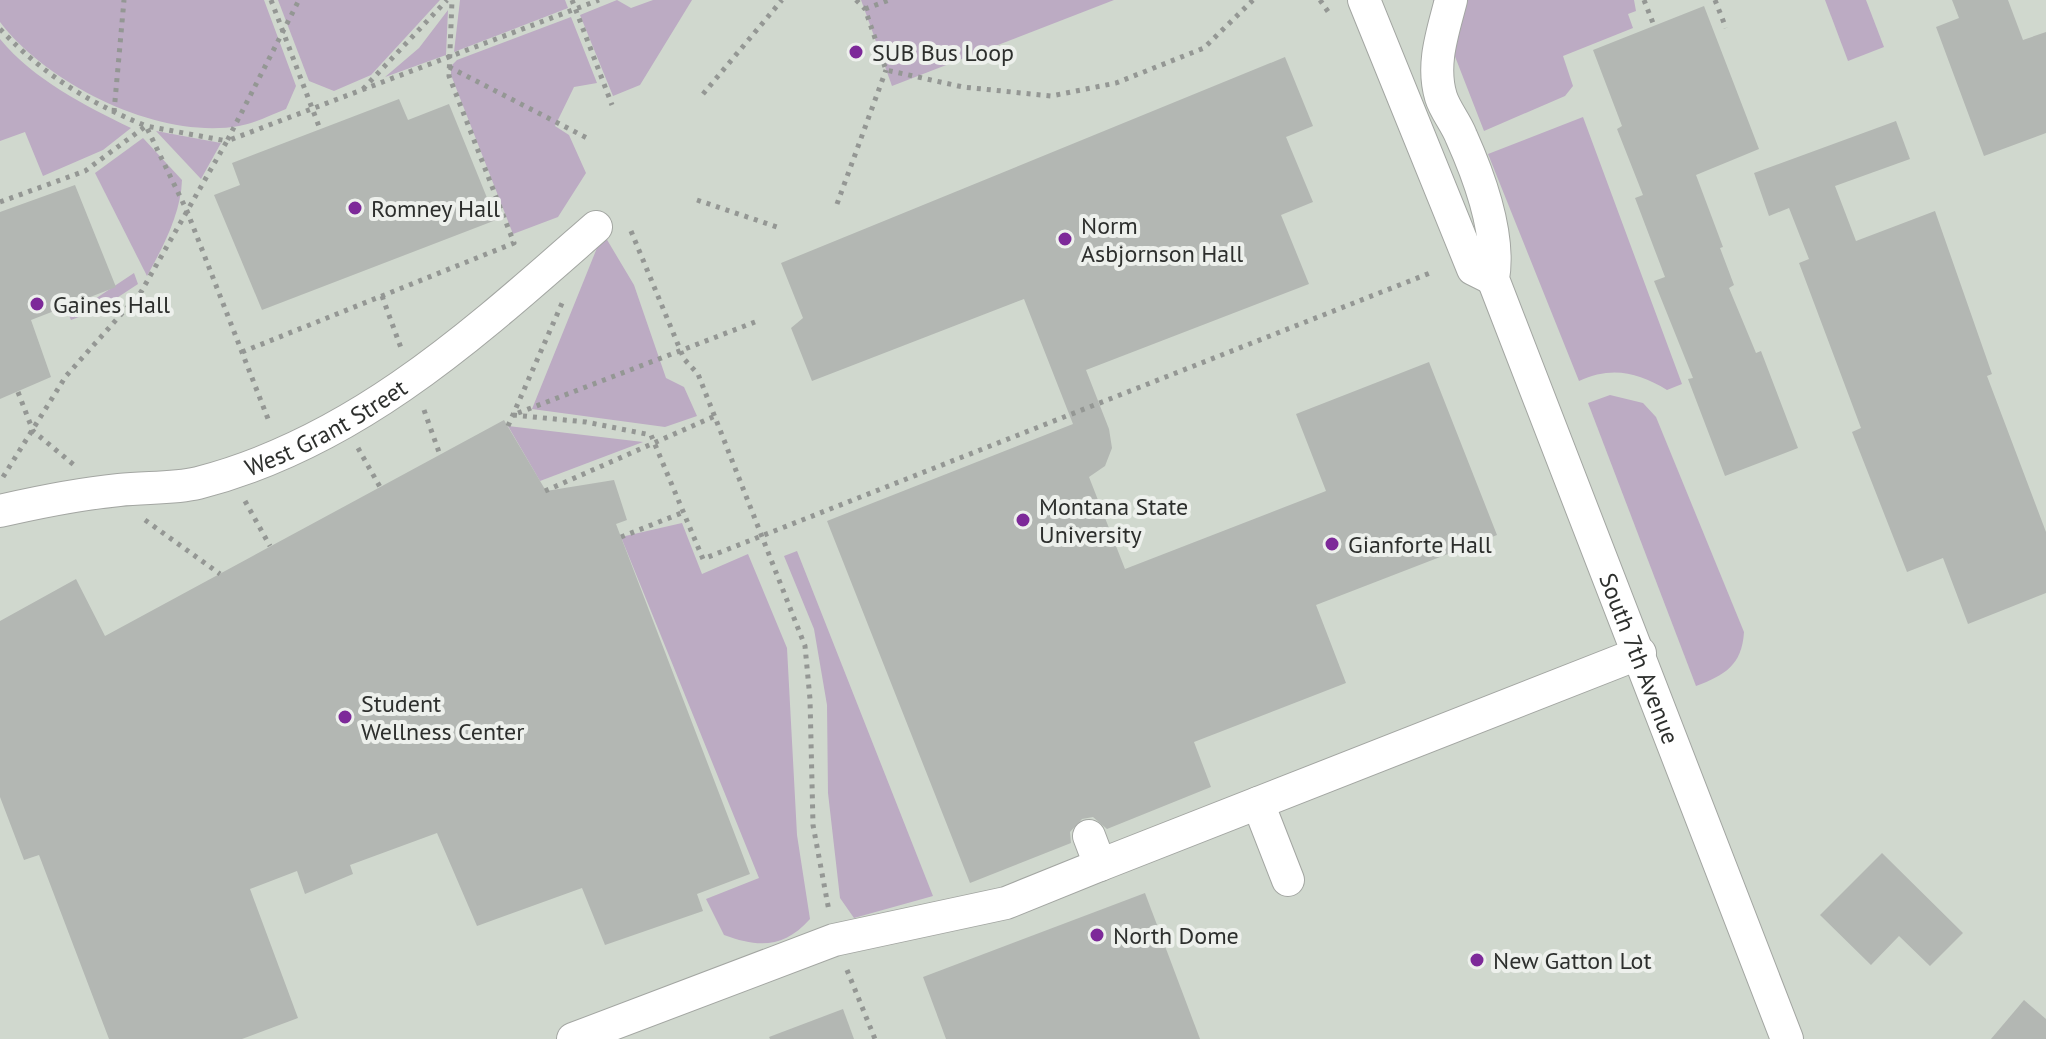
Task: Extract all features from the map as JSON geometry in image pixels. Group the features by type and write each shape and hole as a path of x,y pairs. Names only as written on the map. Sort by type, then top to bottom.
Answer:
{"street":[{"name":"South 7th Avenue","path":"1364,0 1473,269 1493,279"},
{"name":"South 7th Avenue","path":"1451,0 1437,54 1441,97 1461,134 1486,209 1497,259 1493,279 1787,1039"},
{"name":"West Grant Street","path":"0,511 106,492 195,484 282,455 379,404 473,336 596,227"},
{"path":"573,1039 834,940 1006,903 1094,851 1258,803 1640,653"},
{"path":"1258,803 1288,880"}],"path":[{"path":"114,112 124,0"},
{"path":"271,0 320,129"},
{"path":"0,482 66,376 141,292 227,141 299,0"},
{"path":"242,352 514,243 449,76 450,0"},
{"path":"362,90 450,0"},
{"path":"572,0 612,105"},
{"path":"0,29 33,64 89,102 146,126 227,141 599,0"},
{"path":"703,94 782,0"},
{"path":"837,204 886,70 865,9 856,0"},
{"path":"865,9 889,0"},
{"path":"886,70 963,87 1051,96 1116,83 1204,48 1253,0"},
{"path":"1320,0 1329,13"},
{"path":"1644,0 1653,23"},
{"path":"1715,0 1726,28"},
{"path":"449,67 587,138"},
{"path":"0,202 85,171 146,126"},
{"path":"146,126 187,211 282,455"},
{"path":"697,200 777,227"},
{"path":"631,231 681,352 698,374 805,646 810,699 813,825 834,940 875,1039"},
{"path":"513,415 586,422 651,435 703,559 1430,273"},
{"path":"508,426 564,299"},
{"path":"513,415 755,322"},
{"path":"18,392 33,431"},
{"path":"545,491 715,416"},
{"path":"344,423 380,487"},
{"path":"229,473 270,546"},
{"path":"106,492 220,574"},
{"path":"621,537 684,512"}],"shaded area":[{"name":"Montana State University","path":"0,0 2046,0 2046,1039 0,1039"},
{"path":"0,0 264,0 296,86 286,109 239,126 208,128 175,125 141,116 108,103 46,67 0,22"},
{"path":"278,0 440,0 371,75 334,91 309,81"},
{"path":"460,0 565,0 568,8 454,52"},
{"path":"617,0 631,8 653,0 692,0 640,85 613,96 580,15"},
{"path":"861,0 1114,0 892,86"},
{"path":"1433,0 1634,0 1636,11 1628,14 1633,28 1563,56 1573,86 1565,96 1484,131"},
{"path":"1825,0 1866,0 1884,47 1848,61"},
{"path":"448,10 446,55 385,77 419,48"},
{"path":"571,17 597,83 574,87 555,126 569,135 586,173 558,217 513,234 451,75 451,66 457,60"},
{"path":"0,39 44,79 78,101 131,128 103,150 43,176 25,132 0,141"},
{"path":"1583,117 1682,384 1667,390 1646,379 1624,373 1602,374 1579,381 1488,154"},
{"path":"156,131 221,143 201,179"},
{"path":"143,138 182,180 175,217 147,276 95,173"},
{"path":"603,233 634,285 666,378 684,387 697,416 665,427 532,409"},
{"path":"134,273 138,284 100,309 71,320 66,309 95,299"},
{"path":"1610,395 1643,403 1656,417 1744,632 1736,661 1715,678 1696,686 1588,403"},
{"path":"508,426 643,442 540,481"},
{"path":"682,523 702,574 748,554 787,648 797,835 810,919 791,936 770,943 749,942 724,935 706,899 759,878 621,537"},
{"path":"797,551 933,896 854,918 840,898 828,793 827,705 814,629 784,556"}],"building":[{"path":"1952,0 2008,0 2023,40 2046,32 2046,133 1984,156 1936,27 1959,18"},
{"path":"1704,6 1759,149 1696,175 1723,247 1720,248 1734,285 1729,288 1756,353 1761,351 1798,448 1725,476 1688,379 1693,378 1654,281 1665,277 1635,198 1643,195 1617,129 1622,126 1593,50"},
{"path":"1285,57 1313,126 1286,137 1313,202 1281,215 1309,284 1086,370 1109,429 1112,448 1105,466 1089,477 1125,569 1326,491 1296,414 1429,362 1497,535 1316,605 1346,683 1194,742 1211,787 1107,829 1093,817 1082,819 1070,832 1071,843 970,883 827,521 1073,424 1024,299 812,381 791,328 803,318 781,263"},
{"name":"Romney Hall","path":"399,99 408,120 449,104 496,220 262,310 214,195 240,185 232,163"},
{"path":"1896,121 1910,159 1835,186 1856,241 1935,211 1992,374 1987,376 2046,532 2046,593 1968,624 1943,558 1907,572 1852,432 1861,428 1799,263 1809,259 1789,208 1769,216 1754,173"},
{"name":"Gaines Hall","path":"75,185 116,287 31,320 51,377 0,399 0,212"},
{"name":"Student Wellness Center","path":"504,420 546,491 614,480 627,520 616,524 750,874 697,894 703,911 605,945 582,888 477,926 437,833 350,865 353,874 305,894 297,871 250,889 298,1018 242,1039 109,1039 39,855 24,860 0,797 0,621 76,579 105,636"},
{"path":"1882,853 1963,933 1930,966 1899,936 1871,965 1820,915"},
{"name":"North Dome","path":"1145,893 1200,1039 946,1039 923,977"},
{"path":"2024,1000 2046,1019 2046,1039 1991,1039"},
{"path":"843,1009 854,1039 769,1037"}],"place":[{"name":"SUB Bus Loop","path":"856,52"},
{"name":"Romney Hall","path":"355,208"},
{"name":"Norm Asbjornson Hall","path":"1065,239"},
{"name":"Gaines Hall","path":"37,304"},
{"name":"Montana State University","path":"1023,520"},
{"name":"Gianforte Hall","path":"1332,544"},
{"name":"Student Wellness Center","path":"345,717"},
{"name":"North Dome","path":"1097,935"},
{"name":"New Gatton Lot","path":"1477,960"}]}
